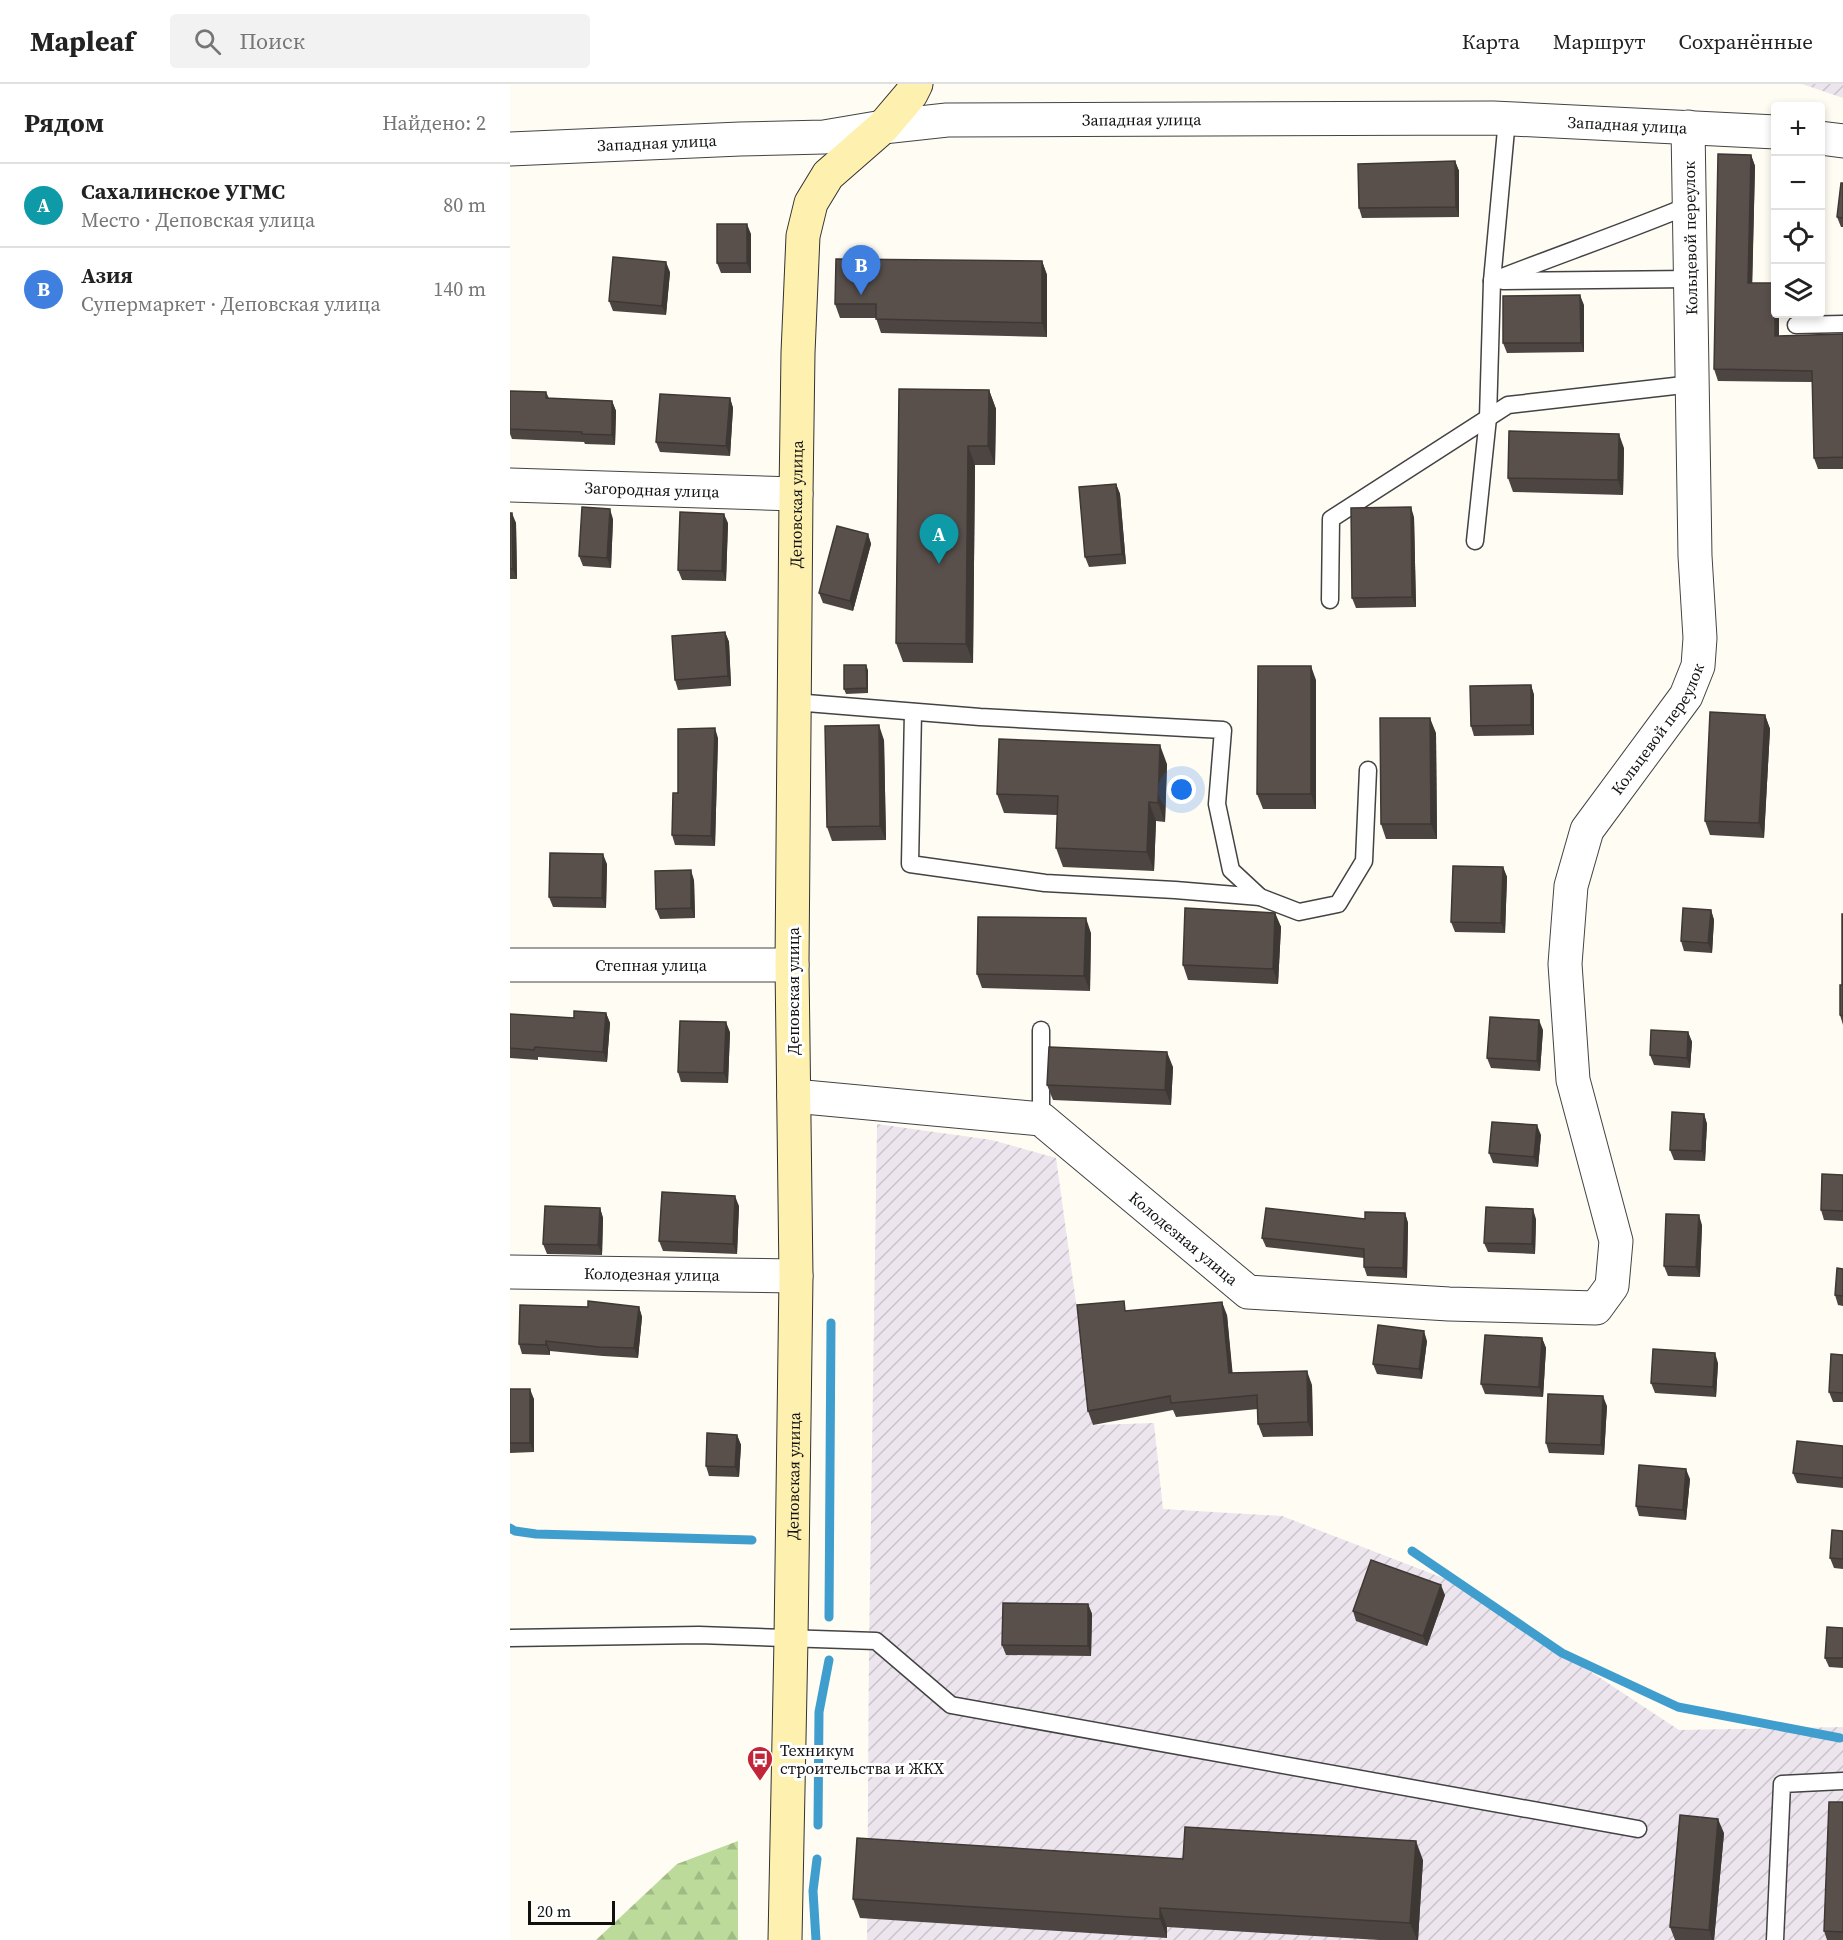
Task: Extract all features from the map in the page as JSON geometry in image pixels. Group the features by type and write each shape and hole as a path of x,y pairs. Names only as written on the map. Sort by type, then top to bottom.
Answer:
{"street":[{"name":"Деповская улица","path":"785,1940 796,1276 792,965 796,494 803,236 811,203 828,175 883,127 911,94 916,84"},
{"name":"Западная улица","path":"510,149 824,137 883,127 947,120 1507,119 1771,132"},
{"name":"Кольцевой переулок","path":"1596,1308 1612,1286 1616,1241 1573,1080 1565,964 1571,886 1587,830 1686,696 1698,666 1700,638 1695,556 1688,127"},
{"path":"1825,139 1843,141"},
{"name":"Загородная улица","path":"510,485 796,494"},
{"name":"Степная улица","path":"510,965 792,965"},
{"path":"794,1096 1041,1119"},
{"name":"Колодезная улица","path":"1041,1119 1248,1292 1449,1304 1596,1308"},
{"name":"Колодезная улица","path":"510,1272 796,1276"}],"lane":[{"path":"1475,541 1488,418 1492,281 1507,119"},
{"path":"1492,281 1636,228 1689,205"},
{"path":"1492,281 1691,279"},
{"path":"1796,325 1843,324"},
{"path":"1330,600 1331,519 1508,405 1692,384"},
{"path":"795,702 980,717 1222,730 1217,804 1231,870 1260,897"},
{"path":"913,712 910,864 1045,883 1260,897 1299,912 1338,904 1364,861 1368,770"},
{"path":"1041,1030 1041,1119"},
{"path":"510,1638 699,1635 876,1641 951,1705 1638,1829"},
{"path":"1775,1940 1782,1784 1843,1781"}],"shaded area":[{"path":"1802,84 1843,84 1843,98"},
{"path":"877,1124 992,1140 1056,1158 1093,1425 1154,1423 1163,1509 1282,1516 1456,1583 1679,1730 1843,1727 1843,1940 867,1940"}],"green space":[{"path":"738,1841 738,1940 596,1940 677,1864"}],"building":[{"path":"1718,154 1751,155 1748,283 1771,283 1771,318 1775,318 1775,336 1843,334 1843,457 1814,458 1812,371 1714,369"},
{"path":"1455,161 1456,207 1359,208 1358,164"},
{"path":"1841,183 1843,183 1843,218 1837,217"},
{"path":"717,224 747,224 747,263 717,263"},
{"path":"613,257 666,262 662,306 609,301"},
{"path":"836,259 1042,261 1042,323 876,319 876,304 835,304"},
{"path":"1580,295 1581,343 1503,343 1503,296"},
{"path":"899,389 989,390 988,446 968,446 966,644 896,643"},
{"path":"510,391 546,392 546,398 612,401 612,435 510,429"},
{"path":"660,394 730,398 726,446 656,442"},
{"path":"1509,431 1619,434 1618,480 1508,478"},
{"path":"1116,484 1122,554 1085,557 1079,487"},
{"path":"582,507 610,509 607,558 579,556"},
{"path":"1411,507 1412,597 1352,598 1351,508"},
{"path":"680,512 724,514 722,571 678,570"},
{"path":"510,513 512,513 513,569 510,569"},
{"path":"837,526 868,534 850,601 819,593"},
{"path":"725,632 728,676 675,680 672,636"},
{"path":"844,665 866,665 867,688 844,689"},
{"path":"1258,666 1311,666 1311,794 1257,794"},
{"path":"1531,685 1531,725 1471,726 1470,686"},
{"path":"1710,712 1765,715 1759,823 1705,821"},
{"path":"1380,718 1430,718 1431,824 1381,824"},
{"path":"879,725 880,826 827,827 825,726"},
{"path":"715,728 711,836 672,835 673,793 678,793 678,729"},
{"path":"999,739 1160,745 1158,803 1149,802 1147,852 1056,848 1058,796 997,794"},
{"path":"550,853 603,854 602,898 549,897"},
{"path":"1453,866 1503,867 1501,923 1451,922"},
{"path":"691,870 691,908 656,909 655,871"},
{"path":"1185,908 1275,913 1273,969 1183,965"},
{"path":"1683,908 1711,910 1708,943 1681,941"},
{"path":"1843,914 1843,1016 1840,1015"},
{"path":"978,917 1086,918 1084,976 977,974"},
{"path":"574,1011 606,1013 603,1052 535,1047 534,1050 510,1048 510,1014 574,1018"},
{"path":"1490,1017 1539,1020 1537,1061 1487,1058"},
{"path":"680,1021 726,1022 724,1073 678,1072"},
{"path":"1651,1030 1688,1032 1687,1058 1650,1055"},
{"path":"1049,1047 1167,1052 1165,1090 1047,1085"},
{"path":"1672,1112 1704,1114 1702,1151 1670,1150"},
{"path":"1492,1122 1537,1125 1534,1157 1489,1153"},
{"path":"1822,1174 1843,1175 1843,1211 1821,1210"},
{"path":"662,1192 735,1196 733,1244 659,1241"},
{"path":"545,1206 600,1208 598,1245 543,1244"},
{"path":"1486,1207 1533,1209 1532,1244 1484,1243"},
{"path":"1266,1208 1365,1219 1365,1212 1405,1213 1403,1268 1364,1267 1364,1249 1262,1238"},
{"path":"1666,1214 1699,1215 1696,1267 1664,1266"},
{"path":"1837,1268 1843,1269 1843,1296 1835,1295"},
{"path":"588,1301 639,1307 634,1348 546,1341 546,1345 519,1344 520,1305 588,1307"},
{"path":"1124,1301 1125,1311 1222,1302 1229,1373 1307,1371 1308,1422 1258,1424 1257,1395 1171,1403 1170,1396 1088,1411 1077,1305"},
{"path":"1378,1325 1424,1331 1419,1369 1373,1364"},
{"path":"1485,1335 1542,1338 1539,1387 1481,1384"},
{"path":"1653,1349 1715,1353 1713,1387 1651,1383"},
{"path":"1831,1354 1843,1355 1843,1393 1829,1392"},
{"path":"510,1389 530,1389 530,1443 510,1443"},
{"path":"1548,1394 1603,1396 1601,1445 1546,1443"},
{"path":"707,1433 737,1435 735,1467 706,1466"},
{"path":"1797,1441 1843,1446 1843,1478 1793,1473"},
{"path":"1639,1465 1686,1469 1683,1510 1636,1506"},
{"path":"1832,1530 1843,1531 1843,1559 1830,1558"},
{"path":"1371,1560 1441,1585 1423,1636 1353,1611"},
{"path":"1003,1603 1088,1604 1088,1646 1002,1645"},
{"path":"1827,1627 1843,1628 1843,1658 1825,1658"},
{"path":"1829,1802 1843,1802 1843,1932 1824,1931"},
{"path":"1680,1815 1718,1819 1709,1930 1670,1927"},
{"path":"1185,1827 1416,1841 1410,1923 1160,1908 1160,1919 853,1899 857,1838 1183,1859"}],"waterway":[{"path":"829,1617 831,1323"},
{"path":"510,1528 536,1534 752,1540"},
{"path":"1412,1551 1562,1653 1678,1707 1840,1738"},
{"path":"818,1825 819,1712 829,1660"},
{"path":"816,1940 813,1891 817,1859"}],"place":[{"name":"Азия","path":"861,295"},
{"name":"Сахалинское УГМС","path":"939,564"},
{"name":"Техникум строительства и ЖКХ","path":"760,1782"}]}
